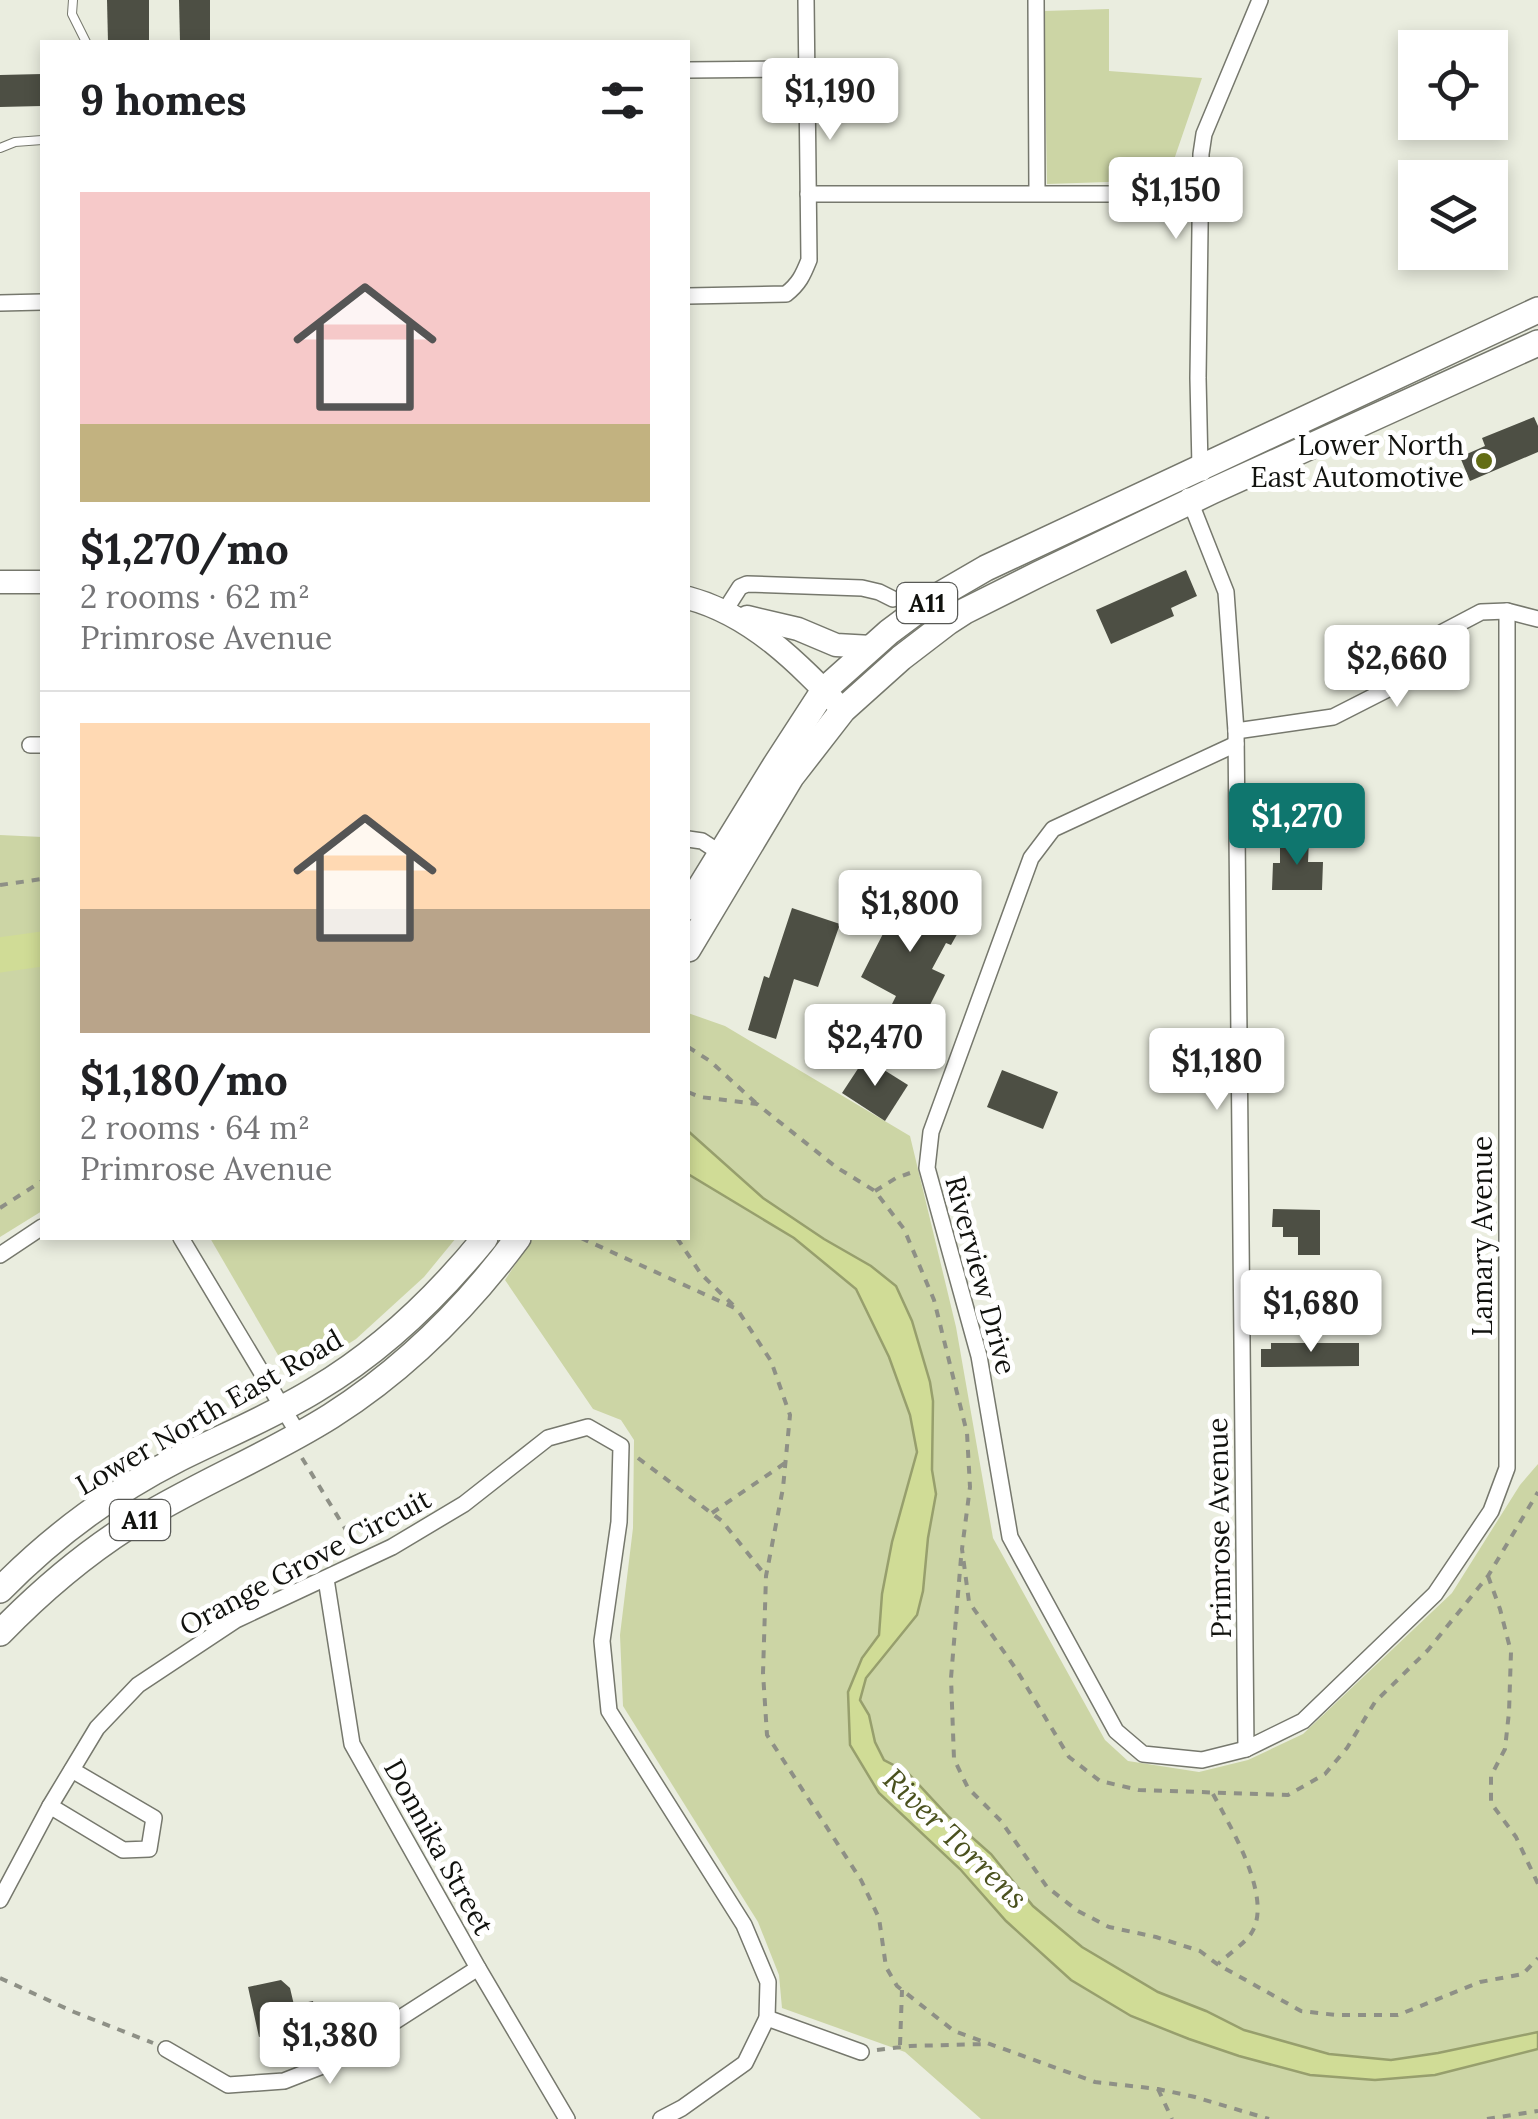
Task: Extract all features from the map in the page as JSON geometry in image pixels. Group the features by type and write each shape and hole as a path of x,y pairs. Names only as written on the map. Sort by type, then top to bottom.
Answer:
{"main road":[{"name":"A11","path":"690,945 729,859 824,690 936,597 966,578 1538,310"},
{"name":"A11","path":"690,905 843,710 948,622 1201,496 1538,343"},
{"name":"Lower North East Road","path":"0,1590 54,1542 129,1488 176,1460 284,1408 350,1367 391,1336 483,1240"},
{"name":"A11","path":"0,1633 56,1580 129,1526 299,1444 432,1338 516,1240"}],"street":[{"path":"690,296 786,294 796,287 809,260 806,0"},
{"path":"1036,0 1037,192"},
{"path":"1201,496 1190,472 1198,378 1199,194 1204,134 1260,0"},
{"path":"690,70 806,70"},
{"path":"808,194 1199,194"},
{"path":"0,303 40,302"},
{"name":"Primrose Avenue","path":"1190,472 1201,496 1211,549 1226,592 1236,738 1246,1749"},
{"path":"0,582 40,582"},
{"path":"724,612 740,587 747,584 862,588 893,599"},
{"path":"690,599 724,612 798,629 836,645 872,647"},
{"path":"1507,610 1538,619"},
{"name":"Riverview Drive","path":"1246,1749 1202,1760 1143,1754 1116,1731 1010,1537 980,1356 927,1168 931,1132 1030,858 1052,829 1236,738 1334,717 1388,689 1443,632 1481,612 1507,610"},
{"name":"Lamary Avenue","path":"1246,1749 1303,1721 1435,1594 1491,1511 1507,1468 1507,610"},
{"path":"724,612 787,652 843,710"},
{"path":"690,838 702,841 729,859"},
{"path":"0,1255 40,1228"},
{"path":"182,1240 284,1408 299,1444"},
{"name":"Orange Grove Circuit","path":"1,1895 98,1728 138,1684 236,1620 392,1547 464,1504 548,1438 588,1426 620,1446"},
{"path":"620,1446 619,1522 602,1641 609,1710 744,1925 768,1982 767,2018 745,2063 661,2119"},
{"name":"Donnika Street","path":"326,1579 352,1744 567,2119"},
{"path":"50,1806 124,1850 149,1849 154,1818 72,1770"},
{"path":"166,2049 228,2085 284,2081 330,2063 478,1968"},
{"path":"767,2018 861,2052"}],"lane":[{"path":"73,0 72,14 85,40"},
{"path":"0,148 40,140"},
{"path":"1046,540 1058,565"}],"path":[{"path":"0,885 40,880"},
{"path":"690,1049 710,1061 836,1167 875,1191 904,1229 934,1300 967,1433 970,1488 953,1628 954,1759 968,1788 1001,1822 1047,1887 1078,1911 1109,1927 1200,1951 1301,2012 1398,2015 1480,1982 1523,1974 1538,1958"},
{"path":"690,1093 758,1104"},
{"path":"875,1191 896,1178 927,1168"},
{"path":"0,1208 40,1182"},
{"path":"586,1240 737,1308"},
{"path":"679,1240 701,1274 737,1308 771,1361 790,1415 766,1576 767,1735 861,1880 879,1918 886,1967 902,1990 954,2030 1095,2082 1158,2089 1270,2119"},
{"path":"299,1444 365,1560"},
{"path":"620,1446 722,1521 766,1576"},
{"path":"712,1513 785,1463"},
{"path":"962,1549 970,1602 986,1630 1016,1669 1069,1757 1100,1781 1139,1790 1288,1794 1325,1774 1347,1748 1376,1702 1428,1650 1488,1576 1538,1492"},
{"path":"1488,1576 1512,1652 1504,1749 1491,1776 1491,1803 1516,1836 1538,1884"},
{"path":"1213,1794 1244,1852 1258,1904 1252,1932 1217,1964"},
{"path":"0,1978 166,2049"},
{"path":"900,2047 902,1990"},
{"path":"861,2052 992,2044"},
{"path":"1158,2089 1172,2119"},
{"path":"1488,2119 1537,2113"}],"shaded area":[{"path":"1109,9 1109,71 1202,78 1167,180 1047,184 1044,11"},
{"path":"0,835 40,837 40,1212 0,1237"},
{"path":"690,1014 725,1026 910,1136 956,1327 993,1538 1105,1740 1128,1761 1199,1772 1248,1760 1303,1734 1452,1593 1520,1485 1538,1464 1538,2119 981,2119 905,2052 782,2008 779,1975 758,1922 623,1706 620,1635 633,1528 634,1440 621,1420 593,1409 505,1280 532,1240 690,1240"},
{"path":"211,1240 454,1240 424,1277 356,1339 292,1379"}],"water":[{"name":"River Torrens","path":"690,1133 763,1198 896,1286 912,1321 933,1401 932,1470 936,1494 917,1615 866,1678 860,1700 884,1760 907,1772 991,1854 1033,1906 1082,1947 1158,1992 1244,2030 1329,2054 1391,2060 1538,2032 1538,2049 1435,2075 1375,2080 1310,2075 1189,2039 1131,2016 1071,1980 1006,1921 960,1869 879,1793 850,1745 848,1692 862,1658 879,1635 892,1542 917,1452 910,1415 889,1357 856,1289 794,1238 690,1175"}],"building":[{"path":"107,0 149,0 149,40 108,40"},
{"path":"179,0 210,0 210,40 180,40"},
{"path":"40,74 40,106 0,107 0,75"},
{"path":"1534,417 1538,452 1470,481 1460,457 1485,446 1482,438"},
{"path":"1186,570 1197,596 1171,608 1174,616 1111,644 1096,610"},
{"path":"1280,840 1309,840 1308,862 1323,862 1322,890 1272,890 1273,863 1280,863"},
{"path":"891,892 960,929 951,945 946,943 932,969 945,975 923,1019 892,1004 896,996 861,977 890,920 879,914"},
{"path":"792,908 840,924 818,987 794,979 776,1039 748,1030 764,976 769,978"},
{"path":"865,1058 908,1085 885,1121 842,1093"},
{"path":"1002,1070 1058,1092 1043,1129 987,1107"},
{"path":"1273,1209 1320,1210 1320,1255 1298,1255 1298,1237 1283,1237 1283,1227 1272,1227"},
{"path":"1271,1343 1359,1343 1359,1366 1261,1367 1261,1349 1271,1349"},
{"path":"281,1980 290,1988 294,2005 313,2001 318,2024 259,2037 248,1987"}],"waterway":[{"name":"River Torrens","path":"0,955 40,949"}],"place":[{"name":"Lower North East Automotive","path":"1484,461"}]}
